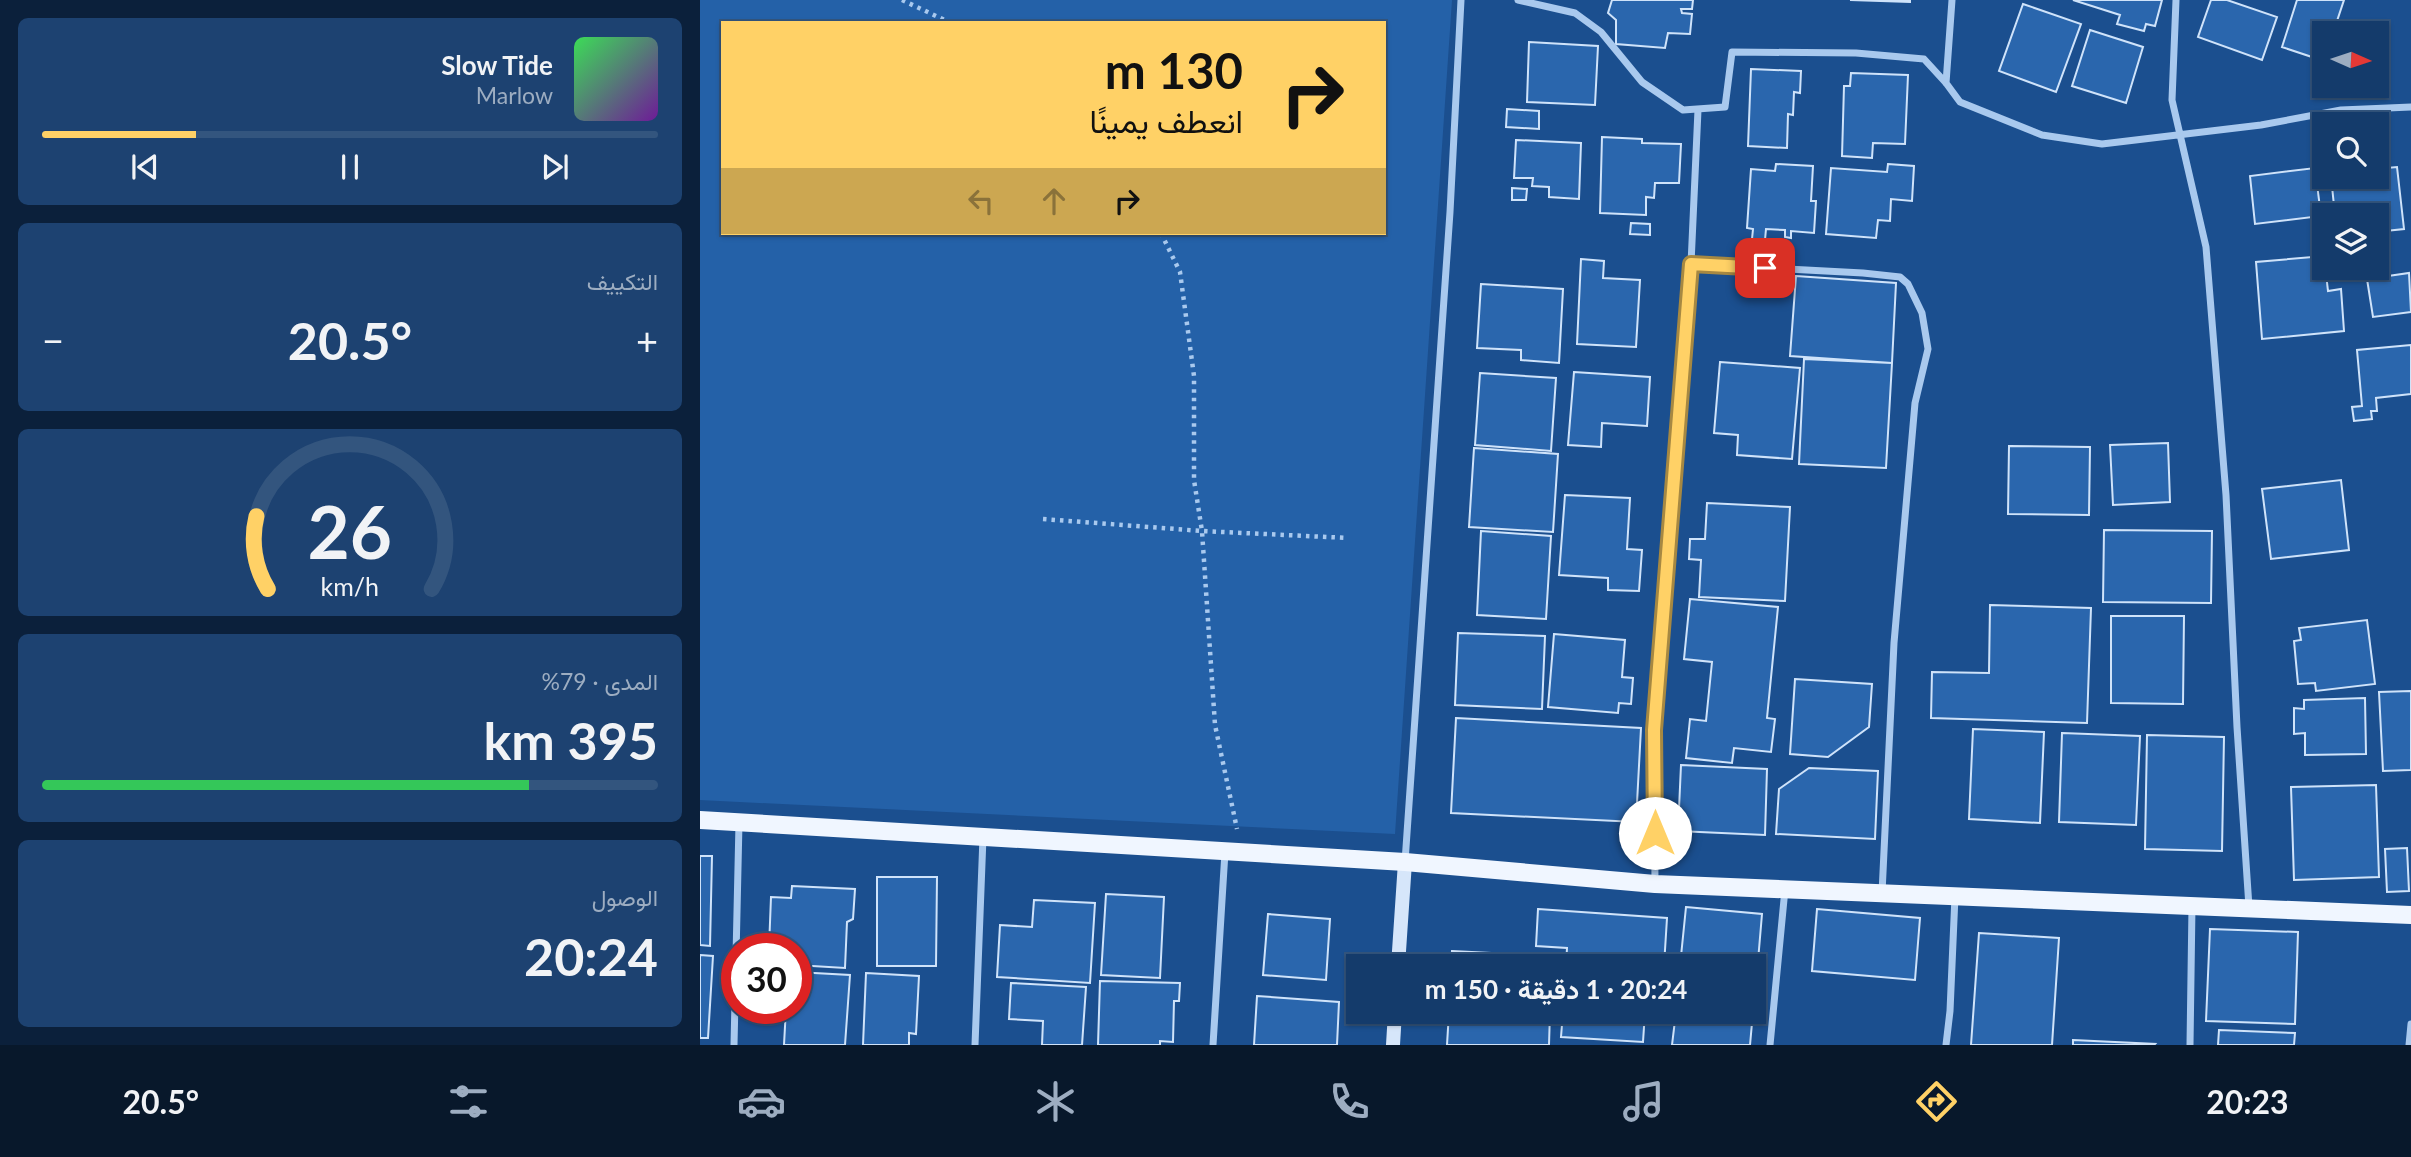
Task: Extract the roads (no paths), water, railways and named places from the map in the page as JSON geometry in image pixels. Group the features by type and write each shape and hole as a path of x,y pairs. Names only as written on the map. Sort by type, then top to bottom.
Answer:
{"main road":[{"path":"700,820 1405,862 1655,884 2411,915"},
{"path":"1399,954 1405,862"},
{"path":"1393,1045 1394,1024"}],"street":[{"path":"1405,862 1449,226 1461,0"},
{"path":"1518,0 1575,13 1601,32 1642,82 1683,110 1725,107 1732,52 1856,53 1924,59 1947,83 1959,102 2042,135 2102,144 2261,125 2341,110 2411,107"},
{"path":"1947,83 1952,0"},
{"path":"2176,0 2172,100 2206,247 2226,495 2249,908"},
{"path":"1655,884 1654,730 1691,264 1698,110"},
{"path":"1691,264 1900,277 1908,284 1922,313 1928,349 1915,403 1894,643 1882,893"},
{"path":"734,1045 739,822"},
{"path":"975,1045 983,837"},
{"path":"1213,1045 1233,852"},
{"path":"1770,1045 1785,889"},
{"path":"1946,1045 1955,896"},
{"path":"2190,1045 2192,906"},
{"path":"2409,1045 2411,1024"}]}
